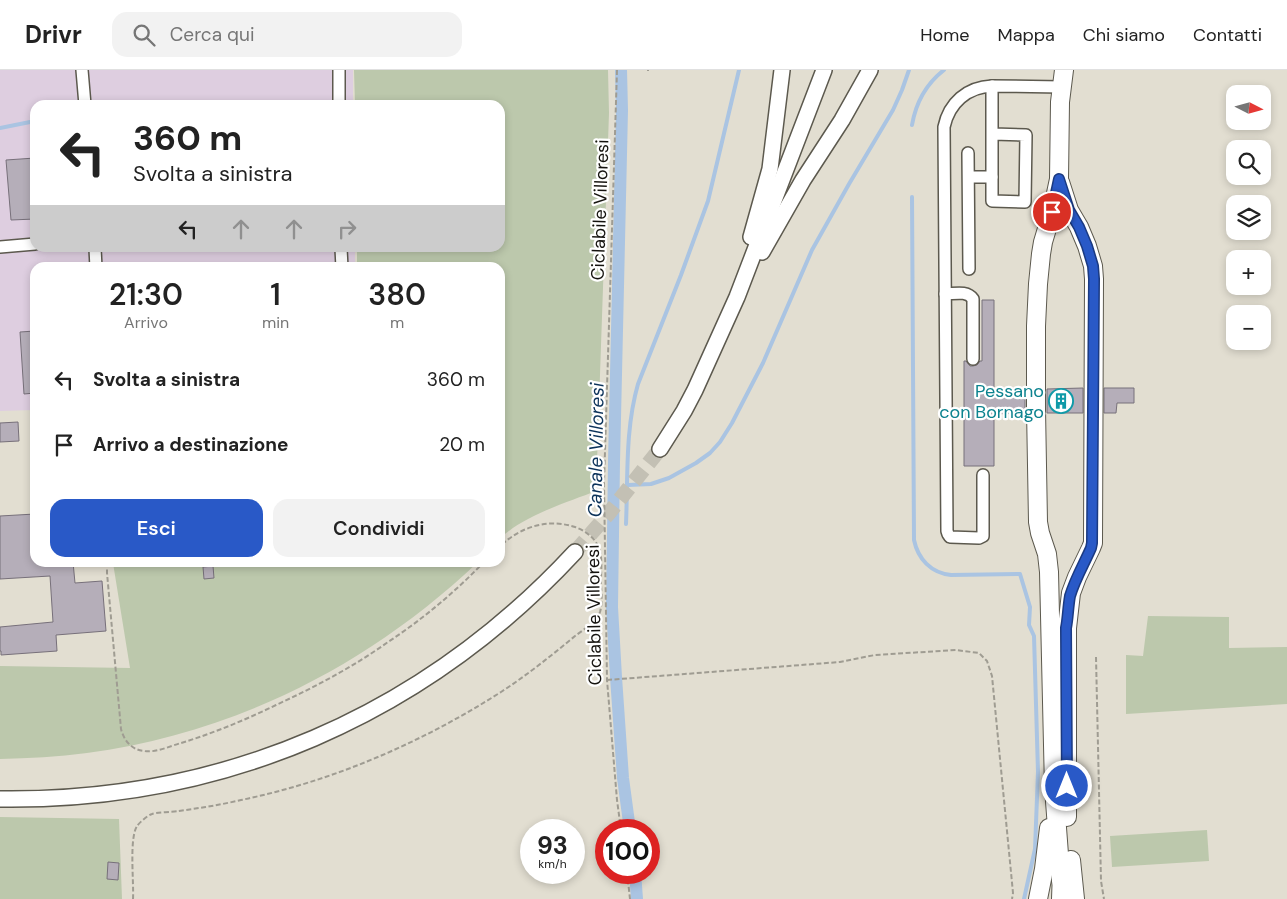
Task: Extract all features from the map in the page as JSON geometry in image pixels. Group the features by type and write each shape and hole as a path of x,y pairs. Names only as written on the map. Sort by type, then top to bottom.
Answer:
{"highway":[{"path":"1062,881 1054,788 1049,572 1047,554 1038,522 1036,326 1041,254 1059,179 1063,79"},
{"path":"1059,179 1069,210 1087,246 1093,266 1094,279 1092,543 1071,593 1066,628 1067,806 1075,899"},
{"path":"1038,899 1046,855 1054,788"},
{"path":"1062,899 1067,806"}],"main road":[{"path":"737,297 770,169 782,70"},
{"path":"660,449 695,390 737,297 824,70"},
{"path":"737,297 803,180 870,70"},
{"path":"0,799 46,799 90,796 162,786 247,764 309,741 375,710 444,668 513,613 545,584 575,552"}],"street":[{"path":"82,70 85,100"},
{"path":"339,70 340,100"},
{"path":"983,475 983,536 979,538 950,537 947,531 944,125 954,104 962,96 976,89 1063,79"},
{"path":"992,86 992,201 1025,202 1026,135 993,134"},
{"path":"968,153 969,269"},
{"path":"969,177 992,177"},
{"path":"0,247 30,244"},
{"path":"945,294 966,293 972,297 974,302 973,359"}],"path":[{"name":"Ciclabile Villoresi","path":"617,70 604,483 608,680 620,819"},
{"path":"599,547 605,547"},
{"path":"108,567 122,729 124,738 130,745 146,752 185,742 229,726 331,678 411,626 453,592 479,567"},
{"path":"600,613 606,613"},
{"path":"608,680 840,662 875,655 956,650 979,653 987,661 992,676 1013,893 1012,899"},
{"path":"1096,658 1101,880 1104,899"},
{"path":"628,884 630,899"}],"shaded area":[{"path":"0,70 353,70 353,100 30,100 30,252 355,252 355,262 30,262 30,410 0,411"}],"green space":[{"path":"354,70 608,70 609,113 596,491 532,517 505,535 505,262 357,262 357,252 505,252 505,100 355,100"},
{"path":"114,567 472,567 435,600 391,633 345,663 297,689 247,711 196,729 142,743 87,753 0,759 0,666 130,668"},
{"path":"1148,616 1229,617 1229,648 1287,647 1287,704 1126,714 1126,655 1143,656"},
{"path":"0,817 119,819 122,899 0,899"},
{"path":"1207,830 1209,861 1112,867 1110,836"}],"building":[{"path":"30,158 30,219 11,220 6,160"},
{"path":"982,300 994,300 994,389 1025,389 1025,413 994,414 994,466 964,466 964,361 973,366 982,361"},
{"path":"30,331 30,393 24,394 20,332"},
{"path":"1083,388 1083,413 1047,413 1047,389"},
{"path":"1104,388 1134,388 1134,403 1117,403 1116,413 1104,413"},
{"path":"18,422 19,441 0,442 0,423"},
{"path":"30,514 30,567 73,567 75,583 102,581 106,631 56,635 57,651 1,655 0,627 53,622 50,576 0,579 0,516"},
{"path":"203,567 213,567 214,578 204,579"},
{"path":"108,862 119,863 118,880 107,879"}],"waterway":[{"name":"Canale Villoresi","path":"621,70 622,110 612,607 623,778 629,819"},
{"path":"626,524 629,436 638,384 708,201 739,70"},
{"path":"628,485 651,484 669,478 696,463 710,453 720,442 763,363 812,250 893,110 909,70"},
{"path":"912,125 919,101 927,87 944,70"},
{"path":"0,128 30,122"},
{"path":"912,197 914,540 926,564 944,574 1020,574 1030,607 1029,625 1034,636 1038,772 1035,849 1024,899"},
{"name":"Canale Villoresi","path":"636,884 637,899"}],"tunnel":[{"path":"575,552 660,449"}],"place":[{"name":"Pessano con Bornago","path":"1061,401"}],"route":[{"path":"1052,212 1059,179 1069,210 1087,246 1093,266 1094,279 1092,543 1070,598 1066,628 1067,786"}]}
